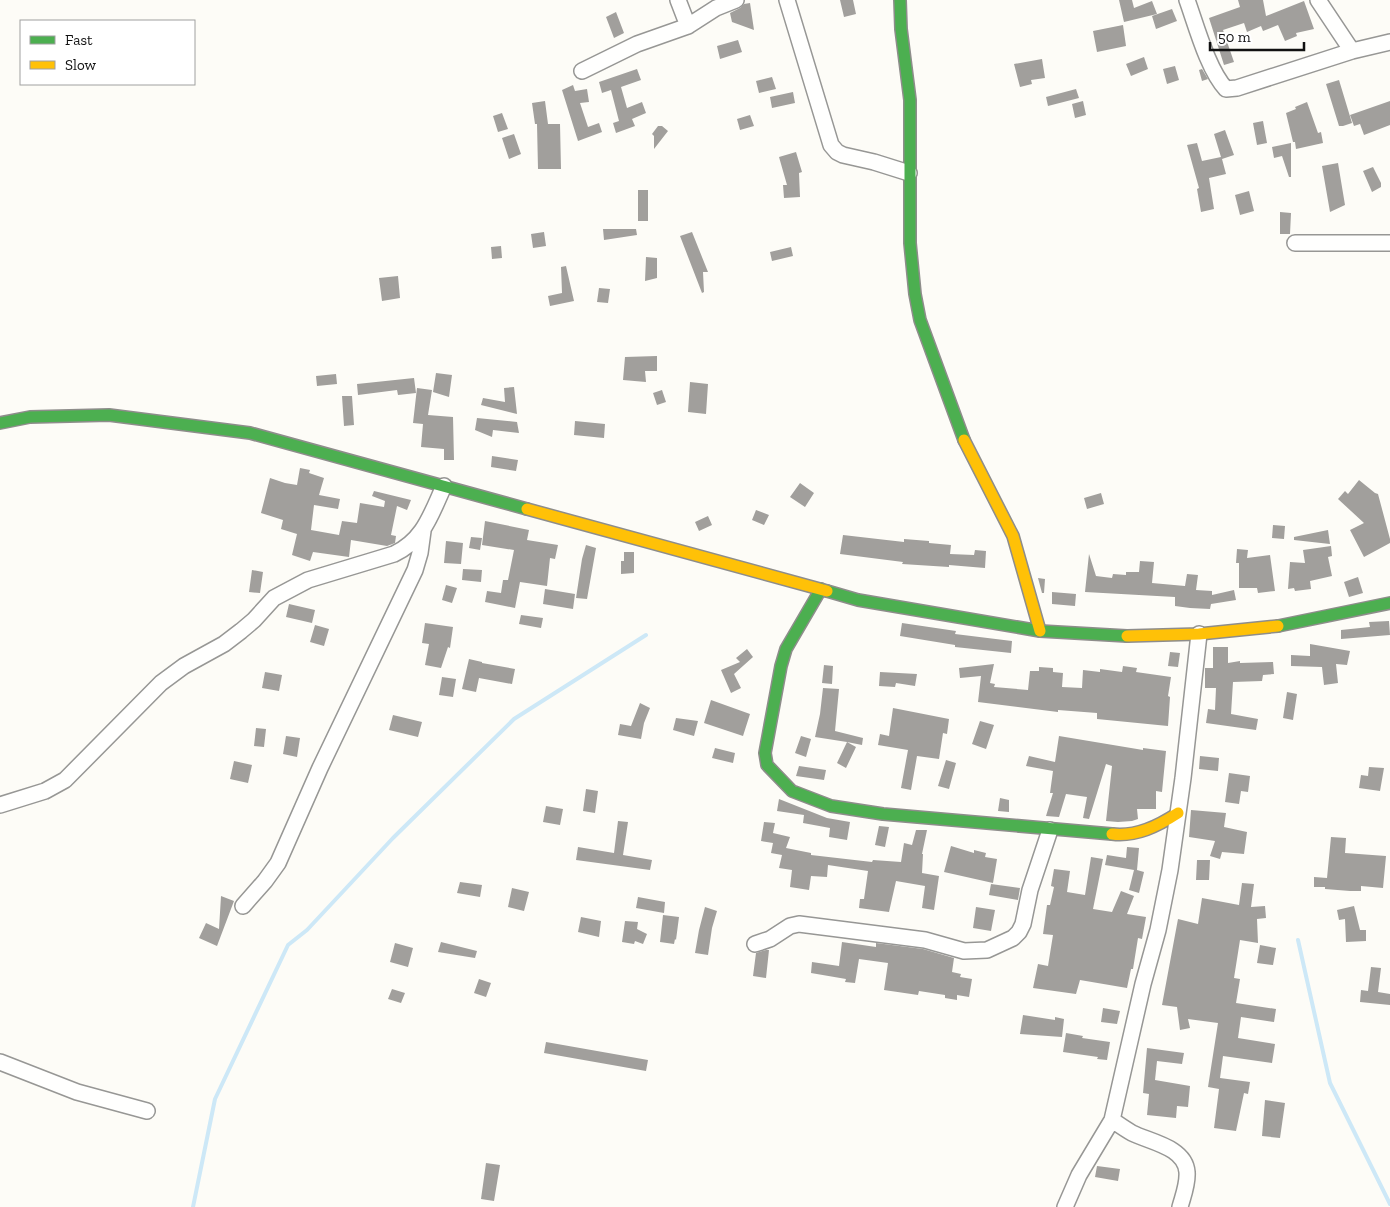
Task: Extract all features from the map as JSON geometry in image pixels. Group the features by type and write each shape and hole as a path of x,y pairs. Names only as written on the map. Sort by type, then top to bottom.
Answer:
{"main road":[{"path":"900,0 901,39 910,102 908,173 912,280 920,320 960,432 1013,536 1040,631"},
{"path":"0,423 30,417 110,416 250,433 858,600 1040,631 1119,636 1199,634 1285,625 1390,603"},
{"path":"822,589 786,649 781,666 765,753 767,765 787,787 797,794 831,806 883,814 1118,835 1144,832 1178,813"}],"street":[{"path":"678,0 688,26"},
{"path":"582,71 637,44 688,26 716,8 736,0"},
{"path":"787,0 832,145 836,152 843,156 874,162 908,173"},
{"path":"1187,0 1209,60 1219,82 1226,89 1237,88 1352,51 1390,42"},
{"path":"1318,0 1352,51"},
{"path":"1295,244 1390,243"},
{"path":"243,906 278,863 320,768 415,570 424,531 444,486"},
{"path":"0,805 45,791 65,780 161,683 184,666 224,644 242,631 274,598 308,580 403,550 424,531"},
{"path":"1065,1207 1079,1175 1112,1120 1143,984 1158,930 1170,870 1178,813 1199,634"},
{"path":"755,944 770,939 790,926 798,924 919,939 964,951 987,950 1013,938 1019,932 1023,924 1030,890 1050,830"},
{"path":"0,1062 77,1092 147,1111"},
{"path":"1112,1120 1132,1133 1174,1151 1181,1158 1187,1173 1180,1207"}],"building":[{"path":"840,0 853,0 856,14 844,17"},
{"path":"1119,0 1132,0 1134,8 1152,1 1157,14 1124,22"},
{"path":"1238,0 1263,0 1266,16 1304,1 1314,29 1296,33 1297,36 1285,41 1278,25 1263,31 1261,26 1247,32 1244,23 1223,30 1234,62 1224,65 1209,18 1240,7"},
{"path":"750,3 754,30 732,22 730,13 744,4"},
{"path":"1172,9 1177,21 1156,29 1152,16"},
{"path":"616,12 624,33 614,38 606,17"},
{"path":"1123,25 1126,46 1097,52 1093,31"},
{"path":"738,40 742,52 720,59 717,46"},
{"path":"1144,57 1148,69 1131,76 1126,64"},
{"path":"1042,59 1045,78 1031,80 1032,84 1020,87 1014,64"},
{"path":"1175,66 1179,80 1167,84 1163,69"},
{"path":"637,69 641,80 621,87 627,108 642,102 646,113 632,119 635,126 616,133 613,123 619,121 611,90 602,93 599,82"},
{"path":"1202,69 1208,79 1202,81 1199,70"},
{"path":"772,77 776,89 759,93 756,81"},
{"path":"1339,80 1352,123 1343,126 1339,126 1326,84"},
{"path":"573,85 575,91 587,89 589,102 580,103 588,127 599,123 602,132 578,141 562,90"},
{"path":"1076,89 1079,98 1048,106 1046,97"},
{"path":"793,92 795,103 772,108 770,97"},
{"path":"545,101 548,124 560,124 561,169 538,169 537,124 535,124 532,103"},
{"path":"1083,101 1086,115 1075,118 1072,104"},
{"path":"1390,101 1390,125 1364,135 1360,124 1354,126 1350,115"},
{"path":"1307,102 1318,133 1321,132 1323,143 1296,149 1286,113"},
{"path":"502,113 508,129 498,132 493,116"},
{"path":"750,115 754,126 740,130 737,119"},
{"path":"1263,121 1267,143 1257,145 1253,123"},
{"path":"658,126 662,126 668,131 654,149 654,136 652,134"},
{"path":"1225,130 1234,155 1222,159 1226,174 1209,178 1214,209 1201,212 1197,189 1199,188 1187,145 1197,143 1202,161 1221,157 1214,134"},
{"path":"514,134 521,154 509,159 502,138"},
{"path":"1291,143 1291,177 1289,177 1282,156 1274,158 1272,147"},
{"path":"796,152 802,172 799,173 800,197 784,198 783,185 787,185 779,157"},
{"path":"1338,163 1345,205 1330,212 1322,166"},
{"path":"1373,167 1381,187 1372,192 1363,171"},
{"path":"638,190 648,190 648,221 638,221"},
{"path":"1249,191 1254,211 1240,215 1235,195"},
{"path":"1280,212 1291,213 1290,234 1280,234"},
{"path":"603,229 636,229 637,235 604,240"},
{"path":"544,232 546,246 533,248 531,234"},
{"path":"692,232 708,272 703,272 704,292 702,293 680,236"},
{"path":"501,246 502,258 492,259 491,247"},
{"path":"791,247 793,256 772,261 770,252"},
{"path":"646,257 657,258 657,278 645,281"},
{"path":"566,266 574,301 550,306 548,296 562,293 561,267"},
{"path":"398,276 400,298 382,301 379,278"},
{"path":"599,288 610,289 608,303 597,302"},
{"path":"657,356 657,371 645,371 646,382 623,380 625,357"},
{"path":"436,373 452,375 449,397 433,392"},
{"path":"336,374 337,384 317,386 316,376"},
{"path":"414,378 416,393 398,395 397,390 358,395 357,384"},
{"path":"690,382 708,384 706,414 688,412"},
{"path":"514,387 517,414 481,405 483,398 505,402 504,388"},
{"path":"417,388 432,390 428,415 453,417 454,460 444,460 444,449 421,447 423,424 413,423"},
{"path":"662,390 666,402 657,405 653,393"},
{"path":"342,396 352,396 354,425 344,426"},
{"path":"477,418 517,422 519,433 493,430 492,437 475,430"},
{"path":"575,421 605,424 604,438 574,435"},
{"path":"492,456 518,460 516,471 491,467"},
{"path":"300,468 310,470 309,473 324,478 319,495 340,499 338,509 314,505 311,530 339,535 342,521 357,523 360,503 384,507 385,501 372,496 374,491 411,500 407,510 397,506 391,535 396,536 395,543 387,546 351,540 349,557 313,552 310,561 292,555 297,534 281,529 283,520 261,513 270,478 297,485"},
{"path":"1359,480 1378,494 1390,539 1390,543 1364,557 1350,530 1364,523 1338,499 1345,491 1348,494"},
{"path":"800,483 814,493 805,507 790,497"},
{"path":"1101,493 1104,504 1087,509 1084,498"},
{"path":"756,510 769,515 764,525 752,520"},
{"path":"708,516 712,525 699,531 695,522"},
{"path":"485,521 529,530 527,540 558,545 555,559 550,558 547,586 520,582 515,608 485,602 487,591 501,593 503,580 508,580 514,550 482,545"},
{"path":"1273,525 1285,526 1284,539 1272,538"},
{"path":"1328,530 1330,544 1294,540 1294,537"},
{"path":"843,535 904,542 904,539 929,541 929,543 951,545 950,554 974,555 975,550 986,551 985,568 902,564 903,562 840,554"},
{"path":"471,537 482,538 480,550 469,548"},
{"path":"446,541 463,543 461,564 444,563"},
{"path":"586,545 596,548 587,599 576,598"},
{"path":"1331,546 1332,556 1328,557 1332,576 1310,581 1311,589 1295,591 1294,588 1288,589 1290,562 1305,563 1303,550"},
{"path":"1237,549 1248,550 1247,558 1270,555 1275,591 1258,593 1257,588 1239,588 1239,563 1236,563"},
{"path":"624,552 634,552 634,573 621,574 621,561 624,561"},
{"path":"1089,554 1096,576 1112,578 1113,574 1126,575 1126,572 1139,572 1140,561 1154,562 1152,583 1185,586 1187,574 1198,575 1196,590 1212,591 1212,595 1234,590 1236,600 1211,604 1210,609 1190,608 1175,606 1175,597 1085,592"},
{"path":"463,569 482,570 481,582 462,580"},
{"path":"252,570 263,572 260,593 249,592"},
{"path":"1358,577 1363,593 1349,597 1344,582"},
{"path":"1038,578 1045,579 1044,593 1042,593"},
{"path":"446,585 457,588 452,603 442,600"},
{"path":"545,589 575,594 573,609 543,604"},
{"path":"1052,592 1076,594 1075,606 1052,604"},
{"path":"289,604 315,610 312,623 286,617"},
{"path":"521,615 543,618 541,628 519,624"},
{"path":"1389,621 1390,635 1341,639 1341,630 1370,627 1369,622"},
{"path":"425,623 453,627 450,648 448,647 441,668 425,665 429,644 422,643"},
{"path":"902,623 956,631 955,634 1012,641 1011,653 955,647 955,645 900,636"},
{"path":"315,625 329,629 324,646 310,642"},
{"path":"1310,644 1350,651 1347,665 1336,664 1338,683 1324,685 1322,667 1291,666 1291,655 1310,656"},
{"path":"1213,647 1228,647 1228,663 1240,661 1240,663 1273,662 1274,674 1263,675 1262,681 1233,682 1231,714 1258,719 1256,730 1206,723 1208,709 1215,710 1216,688 1205,688 1205,668 1213,668"},
{"path":"747,649 753,657 734,674 741,688 731,693 721,670 740,662 736,658"},
{"path":"1170,652 1180,653 1178,667 1168,666"},
{"path":"469,659 515,669 512,684 479,678 476,692 462,689"},
{"path":"994,664 990,683 995,684 994,687 1028,690 1030,671 1039,671 1039,667 1053,668 1053,672 1063,673 1062,687 1082,688 1083,670 1100,672 1100,669 1122,672 1123,666 1137,668 1136,672 1171,677 1168,696 1170,697 1168,726 1097,719 1097,713 1058,710 1058,712 978,702 981,676 960,678 959,668"},
{"path":"824,665 833,666 832,684 822,683"},
{"path":"265,672 282,675 279,691 262,688"},
{"path":"880,672 917,674 915,686 896,683 895,687 879,686"},
{"path":"442,677 456,679 453,697 439,695"},
{"path":"823,688 839,689 835,731 863,738 862,745 815,737"},
{"path":"1287,692 1297,694 1293,720 1283,718"},
{"path":"711,700 750,714 743,736 704,723"},
{"path":"640,703 650,708 644,723 641,739 618,735 620,724 631,726"},
{"path":"893,708 949,719 947,734 943,733 939,759 917,756 911,790 901,788 908,750 878,745 880,734 889,736"},
{"path":"393,715 422,722 418,737 389,730"},
{"path":"676,718 698,721 694,736 673,730"},
{"path":"980,721 994,725 986,749 972,744"},
{"path":"256,728 266,729 264,747 254,746"},
{"path":"286,736 300,738 297,757 283,754"},
{"path":"801,736 811,739 806,757 795,753"},
{"path":"1059,736 1143,750 1143,748 1166,751 1162,792 1156,791 1156,809 1137,809 1138,819 1132,821 1106,821 1112,766 1106,764 1089,819 1083,818 1087,797 1066,794 1059,817 1046,816 1053,793 1050,793 1053,771 1026,766 1029,756 1055,762"},
{"path":"847,742 856,747 846,768 837,763"},
{"path":"715,748 735,753 733,763 712,758"},
{"path":"1200,756 1219,758 1218,771 1199,769"},
{"path":"946,760 956,763 949,789 938,786"},
{"path":"234,761 252,765 248,783 230,779"},
{"path":"799,766 826,770 824,780 796,776"},
{"path":"1369,767 1384,768 1380,791 1359,788 1361,775 1368,776"},
{"path":"1229,773 1250,776 1248,792 1241,791 1239,804 1225,802"},
{"path":"586,789 598,791 595,813 583,811"},
{"path":"1000,798 1009,800 1009,812 998,811"},
{"path":"779,799 827,818 850,822 847,840 829,837 830,828 803,823 804,815 777,811"},
{"path":"546,806 563,809 560,825 543,822"},
{"path":"1191,810 1226,813 1224,827 1247,832 1244,854 1222,852 1220,859 1210,856 1215,841 1189,837"},
{"path":"618,821 628,822 623,855 652,860 650,870 576,860 578,847 614,853"},
{"path":"764,822 775,823 773,833 790,837 786,848 811,853 811,855 872,862 873,860 901,862 904,843 912,845 916,830 927,830 922,854 922,873 939,876 934,910 922,908 925,886 896,881 889,912 859,908 860,899 864,899 868,871 828,865 827,877 811,876 809,890 790,887 792,870 779,868 782,855 771,853 773,843 761,841"},
{"path":"879,826 889,827 885,847 875,845"},
{"path":"1331,837 1346,838 1345,853 1386,856 1383,888 1361,886 1361,891 1350,891 1314,887 1314,877 1327,878"},
{"path":"951,846 974,853 974,850 986,853 985,857 997,859 993,883 944,872"},
{"path":"1127,847 1139,848 1137,870 1144,872 1139,893 1129,890 1134,870 1105,865 1107,855 1126,858"},
{"path":"1091,857 1103,859 1093,909 1112,912 1121,891 1134,896 1127,914 1146,917 1142,939 1138,938 1133,969 1131,969 1127,988 1080,980 1076,994 1033,988 1038,964 1048,966 1053,935 1043,934 1047,905 1050,905 1054,887 1051,886 1054,869 1070,871 1067,892 1085,895"},
{"path":"1197,860 1210,860 1209,880 1196,880"},
{"path":"460,882 482,885 480,897 457,893"},
{"path":"1242,883 1254,884 1251,907 1265,906 1266,918 1257,919 1258,943 1240,940 1234,978 1240,979 1236,1003 1276,1009 1274,1022 1241,1017 1238,1038 1275,1044 1272,1063 1223,1056 1220,1078 1250,1082 1248,1094 1244,1093 1236,1131 1214,1128 1219,1089 1208,1087 1218,1023 1188,1019 1190,1028 1180,1030 1177,1007 1162,1005 1178,919 1198,924 1202,898 1239,905"},
{"path":"991,884 1020,888 1018,900 989,895"},
{"path":"512,888 529,892 524,911 508,907"},
{"path":"221,896 234,901 217,946 199,938 206,923 219,929"},
{"path":"638,897 665,902 664,913 636,908"},
{"path":"1354,906 1360,930 1366,930 1366,941 1346,942 1345,919 1339,920 1337,910"},
{"path":"705,907 717,911 708,955 695,953"},
{"path":"976,907 995,910 991,931 973,928"},
{"path":"663,915 679,917 674,944 660,942"},
{"path":"581,917 601,921 599,937 578,932"},
{"path":"625,921 638,922 637,929 647,934 643,944 635,941 634,944 622,942"},
{"path":"441,942 477,951 475,958 438,952"},
{"path":"842,942 876,947 876,943 923,949 954,958 952,972 961,974 960,977 972,979 969,997 957,995 957,1000 945,998 945,995 919,991 918,995 884,990 888,963 859,959 855,983 845,982 846,979 811,973 812,962 839,966"},
{"path":"395,943 413,948 408,967 390,962"},
{"path":"1260,945 1276,948 1273,965 1257,963"},
{"path":"769,950 766,978 753,976 756,953"},
{"path":"1371,967 1381,968 1378,992 1390,994 1390,1005 1360,1002 1361,990 1368,991"},
{"path":"479,979 491,983 486,997 474,993"},
{"path":"392,989 405,993 401,1003 388,999"},
{"path":"1103,1008 1120,1011 1117,1024 1101,1022"},
{"path":"1023,1015 1055,1020 1055,1017 1064,1019 1062,1037 1020,1034"},
{"path":"1066,1033 1083,1036 1082,1038 1110,1042 1107,1060 1063,1052"},
{"path":"546,1042 648,1060 646,1071 544,1053"},
{"path":"1147,1048 1184,1053 1182,1064 1157,1061 1155,1080 1190,1086 1188,1107 1177,1106 1176,1118 1147,1115 1149,1094 1143,1093"},
{"path":"1265,1100 1285,1103 1280,1138 1262,1136"},
{"path":"486,1163 500,1165 494,1201 481,1199"},
{"path":"1097,1166 1120,1169 1118,1181 1095,1177"}],"waterway":[{"path":"193,1207 215,1099 288,945 307,930 393,838 514,719 646,635"},
{"path":"1298,940 1330,1083 1390,1204"}],"traffic: fast":[{"path":"900,0 901,29 910,100 910,243 915,294 920,320 964,440"},
{"path":"0,423 30,417 109,415 250,433 527,509"},
{"path":"821,589 786,649 781,666 765,753 767,765 792,791 831,806 883,814 1112,834"},
{"path":"827,591 858,600 1040,631 1127,636"},
{"path":"1278,626 1390,603"}],"traffic: slow":[{"path":"964,440 1013,536 1040,631"},
{"path":"527,509 827,591"},
{"path":"1127,636 1199,634 1278,626"},
{"path":"1112,834 1138,832 1163,822 1178,813"}]}
